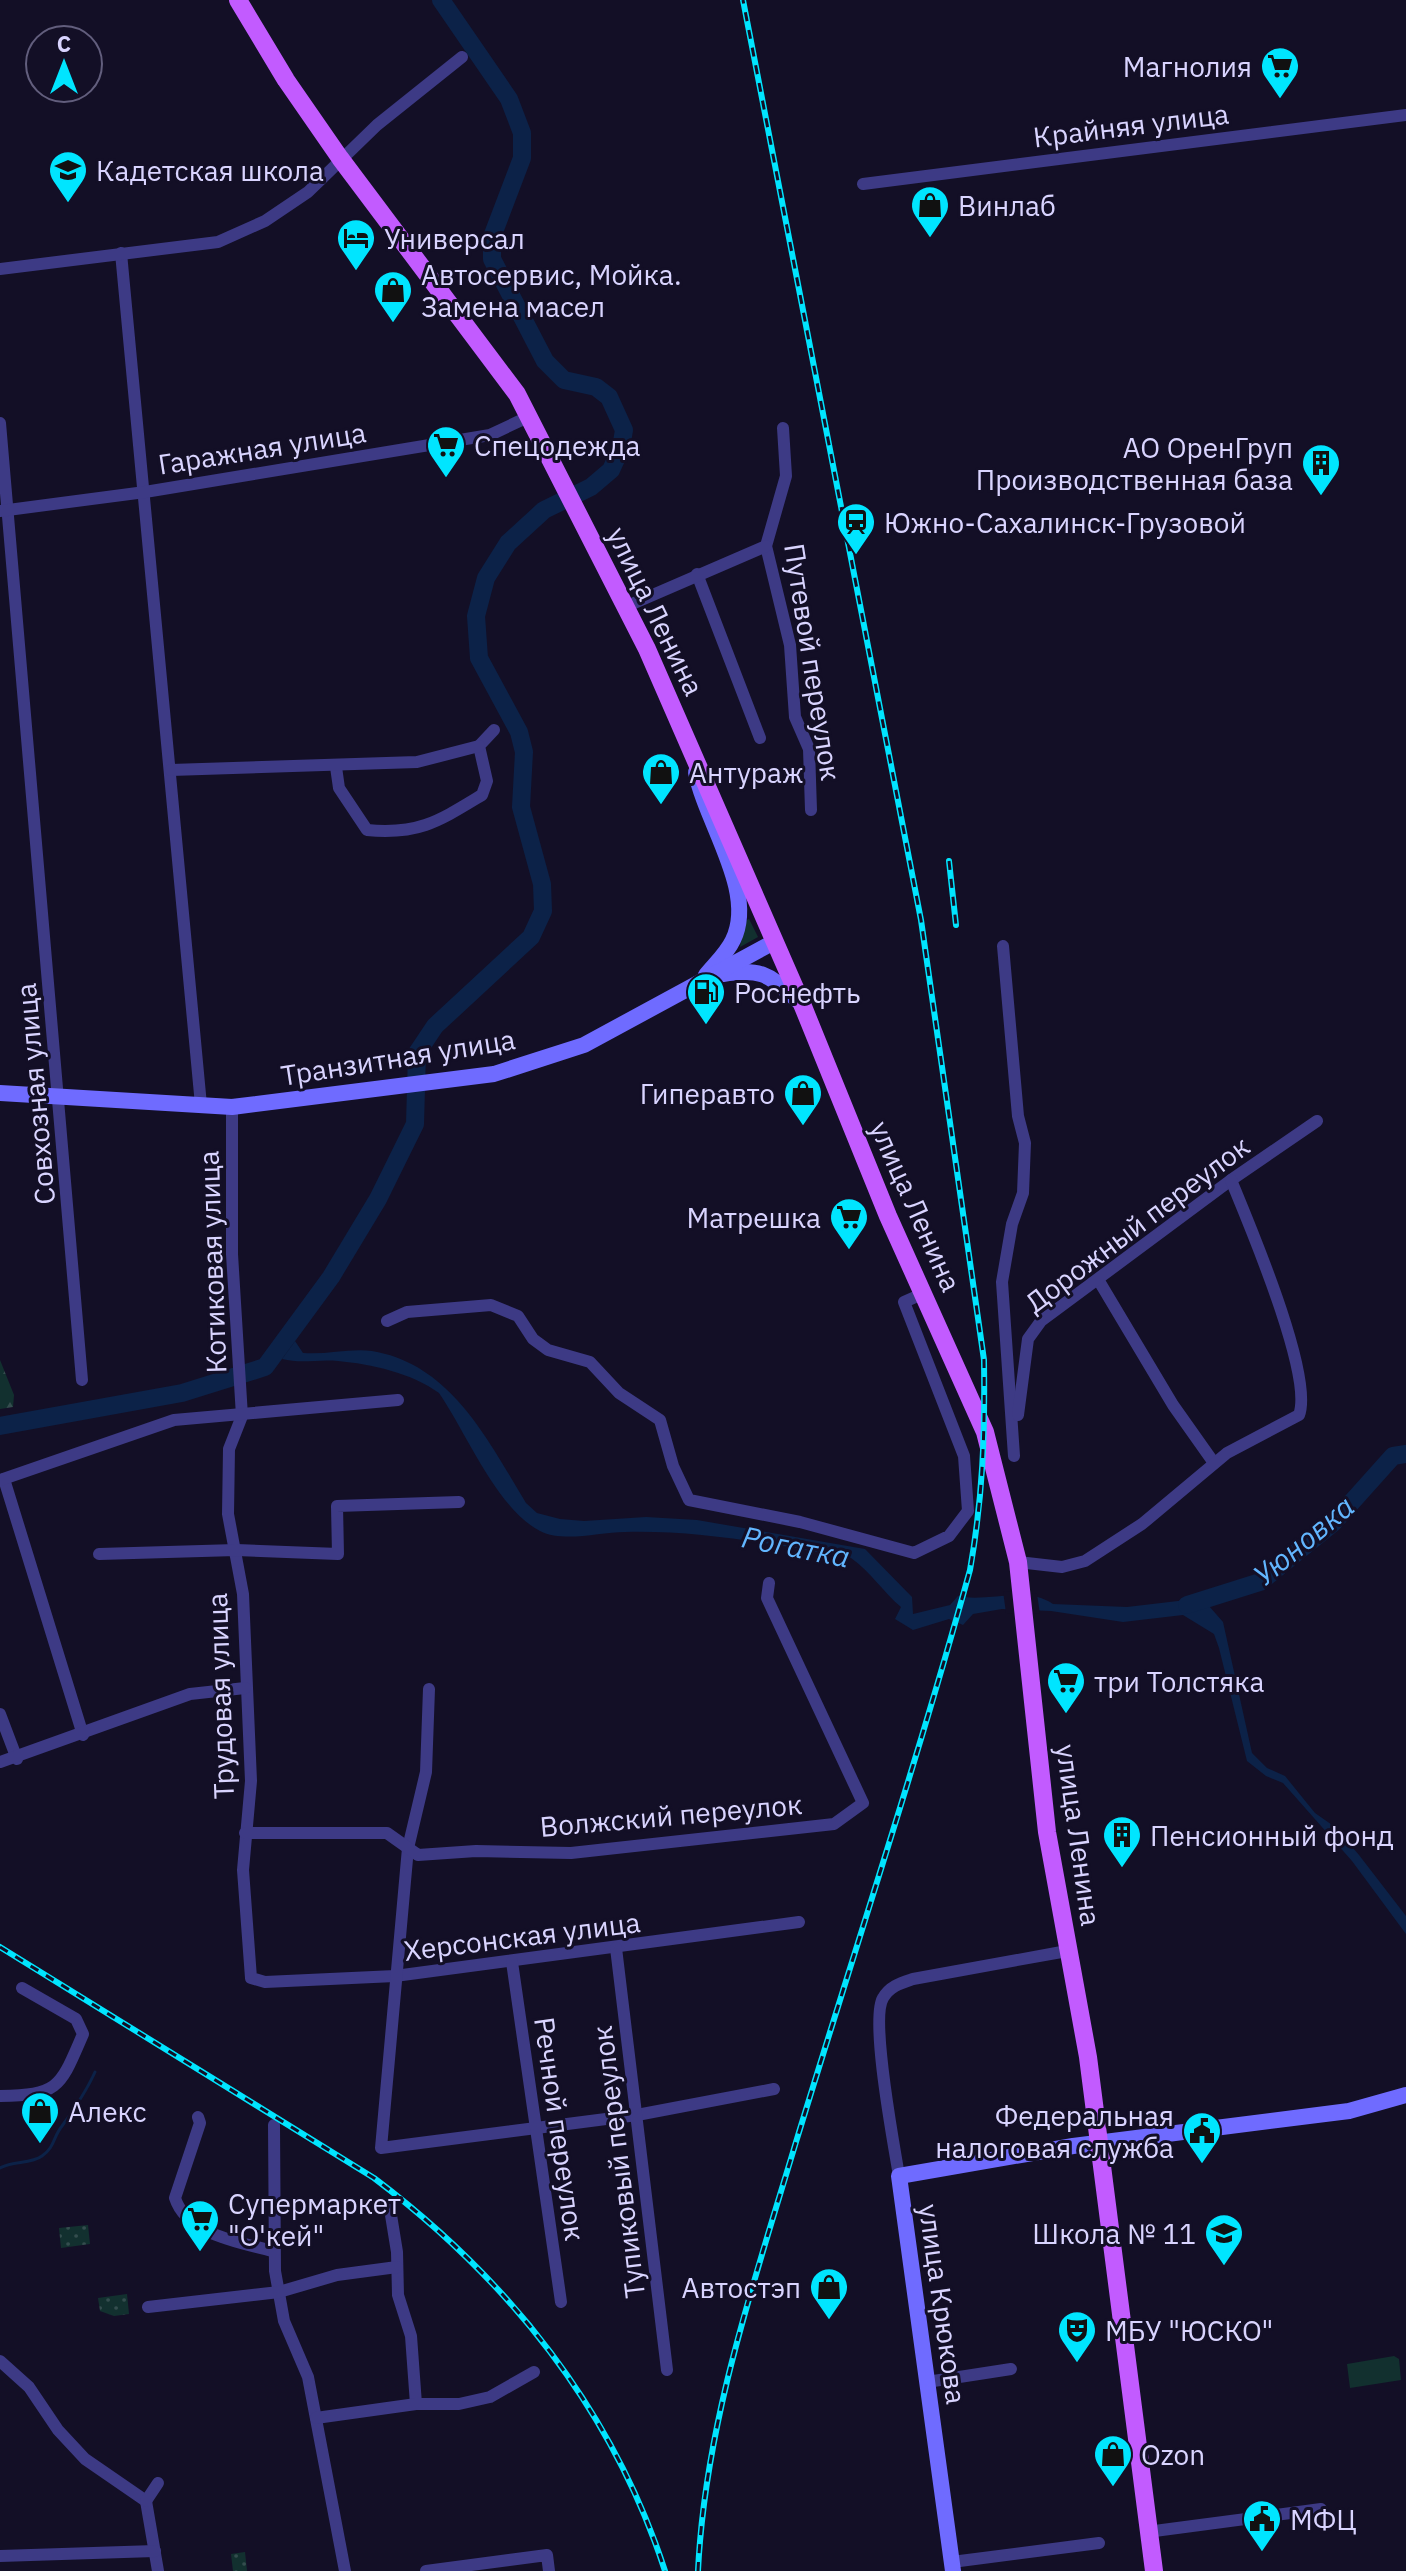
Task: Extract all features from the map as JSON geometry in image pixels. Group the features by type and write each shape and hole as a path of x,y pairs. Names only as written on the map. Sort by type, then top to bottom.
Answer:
{"main road":[{"name":"улица Ленина","path":"238,0 286,80 340,158 500,368 528,417 625,607 693,755 802,1004 832,1085 922,1294 969,1390 998,1476 1018,1569 1047,1832 1088,2057 1154,2571"},
{"path":"693,755 700,795 738,888 739,918 734,938 703,980"},
{"name":"Транзитная улица","path":"0,1093 59,1099 232,1107 494,1074 584,1045 774,942"},
{"path":"703,980 750,970 766,973 802,1004"},
{"path":"899,2176 965,2162 1349,2111 1406,2095"},
{"name":"улица Крюкова","path":"899,2176 952,2566"}],"street":[{"path":"0,269 218,242 265,221 297,199 340,158 462,57"},
{"name":"Крайняя улица","path":"863,184 1406,115"},
{"path":"121,253 201,1105"},
{"name":"Гаражная улица","path":"5,510 145,492 490,435 528,417"},
{"name":"Совхозная улица","path":"0,423 5,510 82,1380"},
{"name":"Путевой переулок","path":"783,428 786,476 766,546 790,645 795,717 809,749 811,810"},
{"path":"625,607 766,546"},
{"path":"697,574 760,738"},
{"path":"171,770 417,762 479,746 494,730"},
{"path":"336,767 339,788 367,830 402,833 446,817 482,795 487,781 479,746"},
{"path":"998,1476 1014,1456 1002,1282 1012,1224 1023,1193 1025,1143 1018,1116 1003,946"},
{"name":"Котиковая улица","path":"232,1107 232,1254 242,1416"},
{"name":"Дорожный переулок","path":"1014,1456 1021,1376 1028,1339 1041,1321 1099,1281 1231,1180 1317,1121"},
{"path":"1018,1569 1062,1567 1085,1561 1142,1524 1214,1463 1299,1415 1304,1402 1302,1378 1267,1268 1231,1180"},
{"path":"1099,1281 1173,1405 1214,1463"},
{"path":"387,1321 407,1312 469,1305 491,1305 518,1316 533,1339 548,1350 590,1362 619,1393 660,1420 673,1466 689,1500 800,1522 914,1553 949,1536 968,1511 964,1456 904,1302 922,1294"},
{"path":"83,1735 2,1480 174,1420 398,1400"},
{"name":"Трудовая улица","path":"242,1416 229,1449 228,1514 243,1594 251,1781 243,1870 251,1978"},
{"path":"99,1554 236,1550 338,1554 337,1506 459,1502"},
{"name":"Волжский переулок","path":"245,1833 387,1833 418,1855 476,1851 571,1853 834,1824 863,1803 767,1598 769,1583"},
{"path":"0,1762 17,1759 190,1694 245,1688"},
{"path":"429,1689 426,1772 408,1848 381,2148 637,2115 774,2089"},
{"path":"0,1714 17,1759"},
{"name":"Херсонская улица","path":"251,1978 265,1982 395,1976 799,1922"},
{"name":"Тупиковый переулок","path":"616,1948 667,2370"},
{"name":"улица Крюкова","path":"899,2176 878,2024 883,1998 894,1985 913,1979 1067,1951"},
{"name":"Речной переулок","path":"512,1962 561,2302"},
{"path":"0,2096 38,2096 57,2086 83,2034 76,2019 22,1988"},
{"path":"198,2117 200,2123 175,2198 178,2207 206,2231 272,2251"},
{"path":"274,2125 272,2251 284,2321 308,2377 345,2571"},
{"path":"390,2209 400,2311 411,2336 416,2404"},
{"path":"148,2307 279,2292 337,2275 397,2267"},
{"path":"0,2361 29,2387 58,2430 85,2459 146,2501"},
{"path":"927,2382 1011,2369"},
{"path":"316,2418 416,2404 459,2404 490,2397 534,2372"},
{"path":"158,2483 146,2501 158,2571"},
{"path":"1147,2532 1321,2509"},
{"path":"952,2566 1099,2543"},
{"path":"0,2556 155,2551"},
{"path":"426,2571 547,2555 549,2571"}],"green space":[{"path":"749,919 758,937 740,947 745,921"},
{"path":"0,1360 14,1395 13,1407 0,1409"},
{"path":"88,2225 90,2244 61,2248 59,2228"},
{"path":"127,2294 129,2314 114,2316 100,2311 98,2298"},
{"path":"1394,2356 1399,2359 1401,2380 1350,2388 1347,2364"},
{"path":"245,2552 247,2571 233,2571 231,2554"}],"water":[{"name":"Рогатка","path":"295,1341 303,1353 372,1351 400,1359 424,1371 464,1408 497,1454 526,1503 537,1513 584,1521 646,1517 697,1520 865,1549 912,1597 913,1614 950,1605 958,1596 1019,1595 1042,1598 1053,1604 1127,1607 1195,1599 1209,1606 1223,1622 1252,1753 1267,1768 1285,1776 1315,1813 1335,1827 1359,1855 1406,1916 1406,1934 1352,1861 1283,1783 1266,1776 1247,1761 1214,1634 1183,1615 1123,1622 1051,1611 1002,1609 973,1614 963,1625 949,1619 913,1630 895,1619 901,1607 851,1558 682,1533 625,1532 571,1537 549,1534 524,1520 510,1506 439,1393 404,1375 364,1364 282,1359"}],"pier":[{"path":"1003,1591 1037,1594 1040,1614 1006,1613"}],"waterway":[{"path":"0,1426 182,1393 265,1367 331,1277 378,1199 415,1124 417,1053 435,1026 531,937 543,911 542,884 521,807 524,752 519,732 479,658 476,616 486,578 508,543 544,510 591,487 611,470 621,448 624,430 609,397 596,387 564,380 545,361 492,259 492,237 522,158 522,133 509,99 441,0"},
{"name":"Уюновка","path":"1187,1605 1260,1582 1333,1523 1393,1456 1406,1454"},
{"path":"0,2168 38,2159 46,2153 95,2072"}],"railway":[{"path":"698,2571 710,2462 734,2354 970,1570 980,1491 984,1414 984,1360 921,920 743,0"},
{"path":"949,861 956,925"},
{"path":"0,1947 374,2178 469,2259 550,2352 585,2403 616,2456 643,2512 665,2571"}],"place":[{"name":"Магнолия","path":"1280,100"},
{"name":"Кадетская школа","path":"68,204"},
{"name":"Винлаб","path":"930,239"},
{"name":"Универсал","path":"356,272"},
{"name":"Автосервис, Мойка. Замена масел","path":"393,324"},
{"name":"Спецодежда","path":"446,479"},
{"name":"АО ОренГруп Производственная база","path":"1321,497"},
{"name":"Южно-Сахалинск-Грузовой","path":"856,556"},
{"name":"Антураж","path":"661,806"},
{"name":"Роснефть","path":"706,1026"},
{"name":"Гиперавто","path":"803,1127"},
{"name":"Матрешка","path":"849,1251"},
{"name":"три Толстяка","path":"1066,1715"},
{"name":"Пенсионный фонд","path":"1122,1869"},
{"name":"Алекс","path":"40,2145"},
{"name":"Федеральная налоговая служба","path":"1202,2165"},
{"name":"Супермаркет \"О'кей\"","path":"200,2253"},
{"name":"Школа № 11","path":"1224,2267"},
{"name":"Автостэп","path":"829,2321"},
{"name":"МБУ \"ЮСКО\"","path":"1077,2364"},
{"name":"Ozon","path":"1113,2488"},
{"name":"МФЦ","path":"1262,2553"}]}
